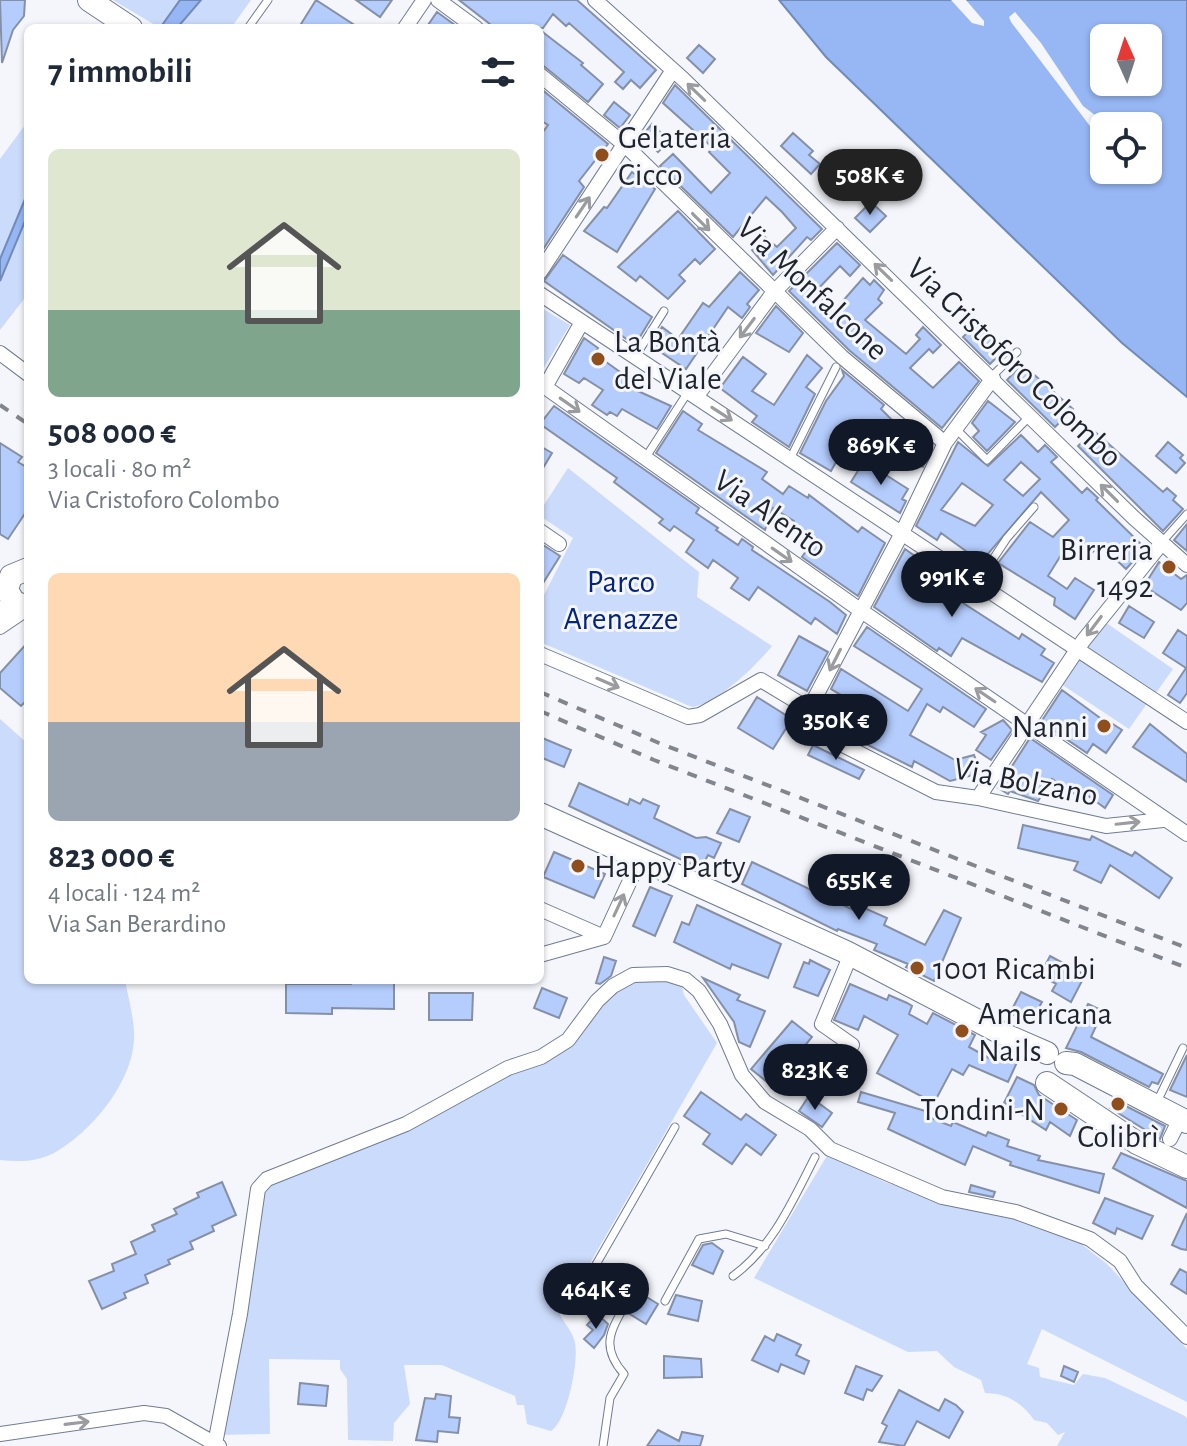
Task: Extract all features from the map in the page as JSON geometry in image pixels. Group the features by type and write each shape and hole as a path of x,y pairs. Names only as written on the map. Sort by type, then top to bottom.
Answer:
{"main road":[{"path":"89,0 125,24"},
{"path":"544,816 851,954 1001,1033 1054,1070 1079,1105 1137,1143 1187,1167"},
{"path":"1054,1070 1102,1080 1155,1106 1179,1127"}],"street":[{"path":"408,24 424,0"},
{"path":"438,0 471,24"},
{"name":"Via Cristoforo Colombo","path":"595,0 673,70 1161,544 1187,565"},
{"path":"544,266 673,70"},
{"name":"Via Monfalcone","path":"544,78 625,145 773,293 842,357 945,443"},
{"path":"692,395 773,293 837,228"},
{"path":"544,297 1187,722"},
{"name":"Via Alento","path":"582,322 545,387 860,610 1187,834"},
{"path":"0,353 24,371"},
{"path":"809,709 902,533 945,443 992,377"},
{"path":"544,534 559,544"},
{"path":"978,798 1077,650 1161,544"},
{"path":"0,627 16,586"},
{"name":"Via Bolzano","path":"544,656 688,717 700,715 761,680 809,709 810,719 841,744 936,792 1106,826 1163,820"},
{"path":"544,954 604,937 640,859"},
{"path":"544,911 604,937"},
{"path":"544,945 581,936 604,937"},
{"path":"851,954 822,1024 852,1045"},
{"path":"0,1434 144,1413 166,1416 214,1444 237,1328 258,1189 267,1179 406,1124 508,1068 541,1057 568,1040 597,1001 633,975 647,972 680,978 699,991 709,1005 742,1075 765,1102 810,1129 830,1149 942,1197 1016,1212 1090,1239 1120,1261 1136,1286 1187,1337"}],"lane":[{"path":"251,24 268,0"},
{"path":"635,357 664,311"},
{"path":"992,377 1017,352"},
{"path":"790,459 836,367"},
{"path":"645,458 692,395"},
{"path":"954,428 987,460 1030,416"},
{"path":"977,583 1007,538 1034,507"},
{"path":"1161,544 1187,514"},
{"path":"1155,1106 1183,1048"},
{"path":"603,1446 610,1398 624,1374 609,1354 609,1343 631,1294 594,1268 675,1127"},
{"path":"733,1276 755,1260 765,1246 815,1157"},
{"path":"665,1301 699,1239 726,1234 765,1246"}],"green space":[{"path":"113,0 180,0 163,24 153,24"},
{"path":"201,0 251,0 234,24 180,24"},
{"path":"24,126 24,202 0,259 0,159"},
{"path":"24,224 24,299 0,330 0,281"},
{"path":"544,309 570,325 544,367"},
{"name":"Parco Arenazze","path":"568,468 699,572 697,597 772,646 724,692 692,707 544,644 544,595 573,538 544,519 544,505"},
{"path":"1102,620 1173,669 1153,697 1080,649"},
{"path":"1077,654 1148,702 1129,729 1058,682"},
{"path":"0,719 24,740 24,984 126,984 134,1035 132,1052 119,1087 83,1132 54,1153 41,1158 0,1160"},
{"path":"680,978 684,995 717,1043 560,1315 573,1335 576,1352 567,1404 551,1431 527,1424 524,1405 517,1405 515,1396 442,1365 404,1365 410,1404 394,1423 393,1441 348,1440 347,1379 340,1369 340,1360 269,1359 270,1434 211,1435 251,1206 281,1169 363,1133 414,1117 564,1040 612,983"},
{"path":"828,1154 885,1182 926,1196 1006,1215 1080,1243 1107,1264 1187,1349 1187,1402 1042,1329 1027,1364 1039,1368 1040,1377 1074,1385 1083,1374 1105,1378 1183,1415 1187,1418 1187,1446 1057,1446 1065,1432 1058,1435 1047,1423 1034,1420 1019,1404 1007,1397 985,1393 981,1380 954,1367 937,1351 908,1352 754,1278"}],"water":[{"path":"180,0 201,0 180,24 163,24"},
{"path":"779,0 1187,0 1187,397 1122,343 826,57"},
{"path":"24,202 24,224 0,281 0,259"}],"pier":[{"path":"951,0 966,0 984,21 984,26 972,23"},
{"path":"1015,12 1041,43 1083,106 1091,112 1090,126 1011,22 1009,17"}],"building":[{"path":"0,0 25,0 24,16 13,30 2,63"},
{"path":"316,0 353,24 301,24"},
{"path":"356,0 392,0 380,17"},
{"path":"459,0 577,0 656,70 640,88 631,80 623,89 615,82 624,72 569,23 566,26 553,14 544,27 544,24 490,24"},
{"path":"437,12 454,24 429,24"},
{"path":"544,33 583,63 581,65 603,84 588,102 544,66"},
{"path":"699,45 715,59 703,73 687,58"},
{"path":"675,85 822,229 811,240 807,237 773,275 752,250 765,237 777,247 796,228 782,212 766,197 733,237 660,166 673,154 711,193 730,173 709,152 713,148 663,103"},
{"path":"544,91 608,144 579,181 584,187 544,248 544,130 548,125 544,122"},
{"path":"614,102 630,115 620,128 604,115"},
{"path":"652,124 669,141 658,152 642,136"},
{"path":"793,133 813,151 809,155 820,164 811,174 781,146"},
{"path":"632,172 655,189 617,252 584,231 604,207 607,208"},
{"path":"871,202 886,216 870,232 855,218"},
{"path":"678,211 715,249 700,264 695,259 679,275 685,281 668,299 640,276 636,281 618,267"},
{"path":"837,243 860,265 850,276 840,266 815,292 835,310 863,278 870,285 874,280 884,290 878,299 882,303 865,320 906,354 920,339 916,335 923,327 941,345 933,353 929,349 910,368 933,388 959,362 979,381 942,428 849,350 789,291"},
{"path":"563,255 652,317 635,345 544,281"},
{"path":"740,272 759,290 747,304 750,307 742,318 728,307 686,369 650,345 662,327 678,339 703,303 709,307"},
{"path":"776,306 803,333 789,352 756,333"},
{"path":"976,324 1003,351 990,364 963,337"},
{"path":"584,338 598,348 595,354 641,387 638,391 671,406 657,429 622,409 617,416 610,412 607,415 592,405 603,390 584,378 579,383 564,374"},
{"path":"807,355 822,368 806,387 815,394 789,447 752,422 757,416 720,388 743,357 766,374 752,391 774,405"},
{"path":"1022,364 1073,409 1055,427 1007,380"},
{"path":"842,370 884,405 881,409 909,437 932,448 923,467 913,462 910,467 854,436 850,437 831,471 800,453 826,401 844,376"},
{"path":"988,401 1015,422 987,451 973,437 979,431 972,423"},
{"path":"554,406 699,508 696,513 718,528 716,530 738,545 742,539 753,547 752,550 830,602 846,615 837,634 815,618 811,624 758,587 749,600 731,588 738,578 713,560 708,568 686,552 694,540 674,526 670,531 659,523 663,519 614,482 617,478 544,427 544,419"},
{"path":"683,411 702,424 698,430 767,472 762,479 783,494 789,486 808,498 809,495 858,532 862,527 885,543 858,596 802,557 813,541 791,527 794,521 773,508 765,530 656,453"},
{"path":"1094,431 1163,492 1167,488 1176,496 1173,500 1183,509 1163,531 1078,446"},
{"path":"1021,435 1038,452 1045,445 1057,457 1051,462 1082,493 1087,488 1098,498 1096,500 1145,548 1126,569 1101,545 1081,562 1066,547 1048,576 1067,589 1075,578 1094,590 1075,619 1054,605 1055,598 998,563 1030,522 1053,537 1069,520 1041,492 981,562 941,533 937,540 916,526 958,442 988,466","holes":["1021,462 1040,479 1023,496 1004,480","962,483 993,505 975,526 941,510"]},
{"path":"1168,442 1183,455 1180,458 1185,463 1176,473 1156,456"},
{"path":"0,443 22,457 18,462 24,466 24,515 8,539 0,534"},
{"path":"544,448 552,453 544,466"},
{"path":"864,461 908,489 902,499 906,501 900,513 851,482"},
{"path":"1187,524 1187,551 1174,540"},
{"path":"544,546 560,556 544,582"},
{"path":"905,549 929,566 924,573 948,589 946,592 1019,639 1022,634 1045,649 1041,655 1054,663 1042,682 962,638 951,656 939,648 937,651 874,607"},
{"path":"1159,562 1181,579 1187,575 1187,603 1181,610 1144,586"},
{"path":"1129,606 1154,622 1144,638 1119,623"},
{"path":"867,627 986,709 974,727 943,707 940,712 927,704 910,735 955,760 974,755 981,773 950,781 914,761 912,767 860,741 877,707 850,695 848,699 831,689 841,669 908,711 922,689 854,646"},
{"path":"1178,630 1187,636 1187,693 1180,703 1168,695 1186,668 1163,653"},
{"path":"799,636 828,652 807,691 778,675"},
{"path":"24,646 24,703 21,706 0,688 0,673"},
{"path":"1062,690 1107,723 1122,730 1106,753 1093,744 1087,753 1041,722"},
{"path":"757,697 792,719 773,749 738,728"},
{"path":"1003,720 1012,730 991,760 976,750 986,735 981,732"},
{"path":"1150,724 1187,754 1187,782 1133,747"},
{"path":"1030,738 1113,795 1105,808 1080,790 1076,795 1052,779 1038,801 1010,791 1008,794 998,788"},
{"path":"544,739 571,750 564,767 544,759"},
{"path":"813,745 864,770 859,779 808,755"},
{"path":"579,783 628,805 630,799 640,804 643,799 659,806 654,818 696,838 706,837 721,843 714,858 708,855 701,869 569,806"},
{"path":"730,809 750,817 739,842 717,833"},
{"path":"1023,825 1090,840 1092,836 1132,856 1135,852 1172,878 1159,898 1110,865 1101,883 1074,870 1078,862 1018,848"},
{"path":"554,852 605,874 594,898 544,877"},
{"path":"752,862 858,912 860,906 887,918 884,925 925,945 944,910 961,918 934,981 906,967 908,964 874,950 877,944 837,931 742,884"},
{"path":"650,887 672,896 655,936 633,926"},
{"path":"697,905 781,944 768,978 732,964 730,969 674,942 682,922 689,925"},
{"path":"1050,956 1085,975 1071,1002 1052,991 1056,984 1040,975"},
{"path":"604,957 616,961 611,976 600,984 596,983"},
{"path":"810,960 830,970 818,996 794,987 804,962 809,964"},
{"path":"703,978 740,995 737,1000 765,1011 750,1047 739,1042 734,1022"},
{"path":"286,984 394,984 394,1009 332,1008 332,1014 286,1013"},
{"path":"850,984 887,1000 889,995 907,1003 912,1006 909,1014 927,1024 933,1013 975,1035 969,1047 991,1059 995,1050 1018,1060 1008,1082 969,1065 963,1075 952,1069 934,1103 877,1073 898,1035 864,1016 858,1030 834,1020"},
{"path":"542,988 567,998 559,1018 534,1008"},
{"path":"1021,992 1042,1002 1030,1024 1010,1013"},
{"path":"429,993 473,993 472,1020 429,1020"},
{"path":"1088,1004 1103,1011 1091,1037 1163,1074 1158,1084 1152,1082 1149,1087 1081,1052 1066,1048"},
{"path":"792,1021 812,1037 772,1086 751,1069"},
{"path":"1187,1055 1187,1097 1170,1090"},
{"path":"823,1060 845,1075 835,1089 813,1074"},
{"path":"1017,1077 1034,1085 1039,1095 1077,1120 1070,1136 1050,1122 1046,1130 1004,1103"},
{"path":"701,1092 741,1120 746,1114 776,1135 761,1155 746,1144 732,1164 703,1144 710,1134 684,1116"},
{"path":"861,1092 929,1112 931,1118 951,1126 953,1122 986,1136 988,1132 1009,1140 1007,1146 1040,1156 1038,1160 1104,1174 1099,1193 1010,1165 1011,1162 973,1146 965,1165 888,1129 895,1113 858,1102"},
{"path":"809,1096 832,1113 822,1127 799,1111"},
{"path":"1114,1100 1165,1126 1160,1139 1110,1108"},
{"path":"1121,1153 1187,1181 1187,1208 1113,1168"},
{"path":"222,1182 236,1215 212,1226 214,1231 190,1242 193,1249 145,1275 148,1283 124,1293 126,1298 102,1309 89,1281 114,1271 112,1264 136,1254 131,1242 155,1231 152,1225 177,1214 174,1209 199,1197 197,1193"},
{"path":"971,1185 995,1192 993,1197 969,1192"},
{"path":"1105,1198 1153,1216 1142,1239 1117,1228 1115,1234 1093,1223"},
{"path":"1187,1213 1187,1250 1172,1245"},
{"path":"712,1243 723,1251 713,1274 692,1265 703,1245"},
{"path":"1180,1269 1187,1273 1187,1294 1171,1284"},
{"path":"640,1293 658,1304 646,1324 628,1313"},
{"path":"676,1295 702,1301 698,1321 668,1314"},
{"path":"597,1314 608,1324 594,1348 584,1339 593,1330 587,1325"},
{"path":"777,1334 801,1345 796,1355 809,1361 804,1374 781,1364 778,1372 752,1360 765,1336 774,1341"},
{"path":"664,1356 701,1359 702,1377 664,1378"},
{"path":"856,1366 882,1376 872,1391 867,1389 863,1400 845,1393"},
{"path":"1064,1366 1078,1372 1074,1382 1061,1376"},
{"path":"300,1383 328,1386 326,1406 298,1404"},
{"path":"899,1390 939,1411 945,1399 956,1405 963,1412 949,1438 917,1421 904,1446 879,1442 887,1426 882,1423"},
{"path":"436,1394 451,1396 449,1417 460,1418 458,1433 438,1431 437,1442 416,1440 425,1398 435,1399"},
{"path":"658,1430 679,1441 682,1432 703,1436 700,1446 647,1446"}],"railway":[{"path":"0,405 24,421"},
{"path":"544,694 659,743 1187,948"},
{"path":"544,713 654,760 1187,968"}],"place":[{"name":"Gelateria Cicco","path":"602,155"},
{"name":"La Bontà del Viale","path":"598,359"},
{"name":"Birreria 1492","path":"1169,567"},
{"name":"Nanni","path":"1104,726"},
{"name":"Happy Party","path":"578,866"},
{"name":"1001 Ricambi","path":"917,968"},
{"name":"Americana Nails","path":"962,1031"},
{"name":"Colibrì","path":"1118,1104"},
{"name":"Tondini-N","path":"1061,1109"}]}
